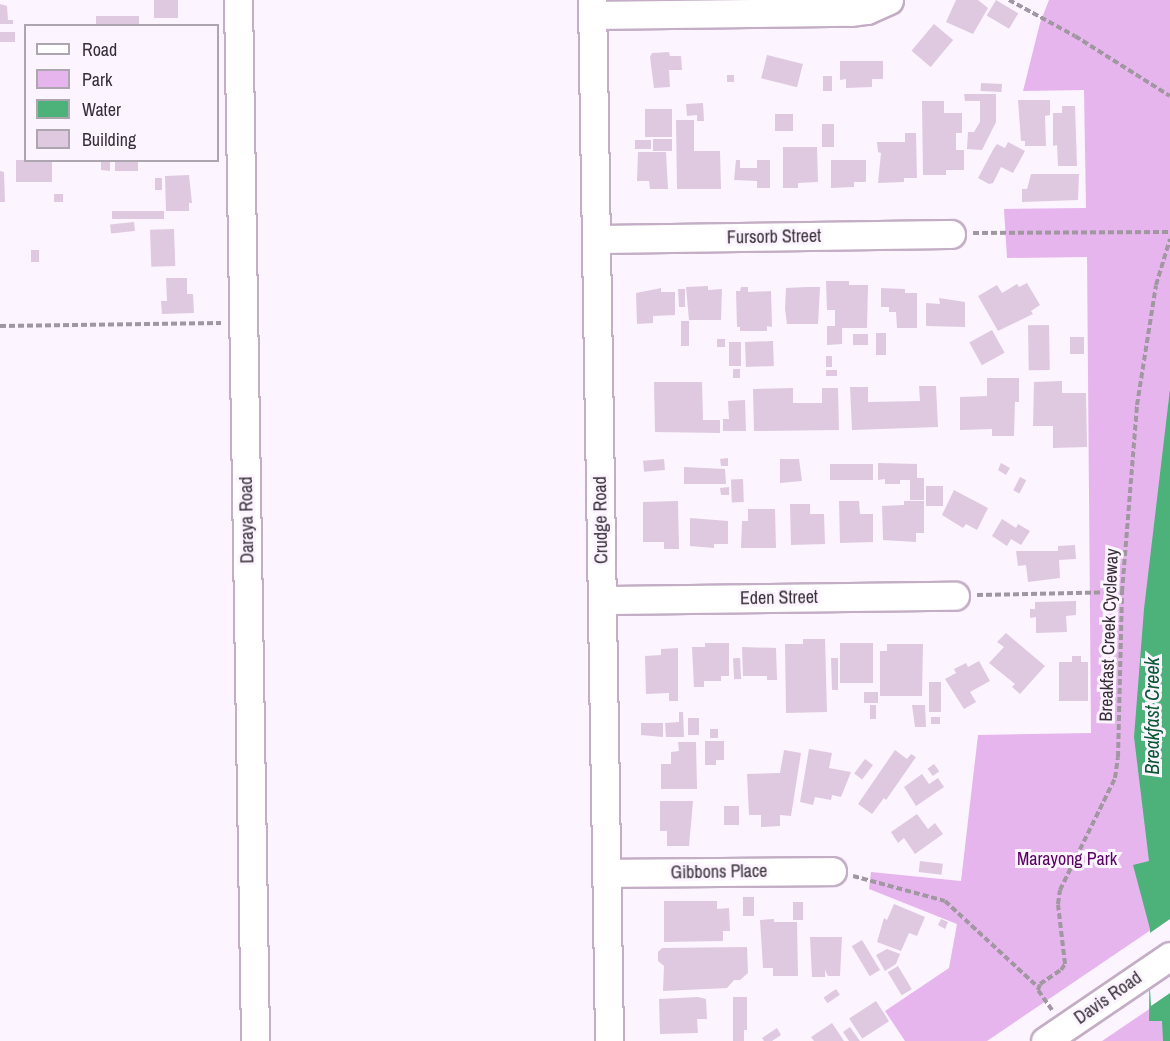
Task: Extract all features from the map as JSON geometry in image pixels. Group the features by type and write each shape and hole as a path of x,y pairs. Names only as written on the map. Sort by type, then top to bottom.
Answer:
{"street":[{"name":"Daraya Road","path":"238,0 255,1041"},
{"path":"592,7 850,12 867,10 889,0"},
{"name":"Crudge Road","path":"592,7 609,1041"},
{"name":"Fursorb Street","path":"597,239 951,234"},
{"name":"Eden Street","path":"603,600 955,596"},
{"name":"Gibbons Place","path":"606,873 832,871"},
{"name":"Davis Road","path":"1046,1041 1170,956"}],"path":[{"path":"1009,0 1074,36 1170,96"},
{"path":"951,234 1170,232"},
{"name":"Breakfast Creek Cycleway","path":"1038,987 1065,964 1058,904 1060,890 1115,778 1118,757 1122,592 1137,405 1156,285 1170,239"},
{"path":"0,326 223,323"},
{"path":"955,596 1122,592"},
{"path":"832,871 945,901 1038,987 1048,1006"}],"green space":[{"name":"Marayong Park","path":"1049,0 1170,0 1170,917 987,1041 905,1041 885,1011 949,968 957,924 869,889 871,872 961,881 978,735 1091,733 1087,257 1007,258 1004,209 1086,208 1084,90 1023,91 1040,23"},
{"path":"1170,995 1170,1041 1102,1041"}],"water":[{"name":"Breakfast Creek","path":"1170,389 1170,1041 1163,1041 1162,1021 1149,1021 1150,929 1133,865 1149,861 1134,737 1144,609"}],"pier":[{"path":"1170,919 1170,993 1151,1006 1147,935"}],"building":[{"path":"154,0 178,0 178,18 154,18"},
{"path":"956,0 978,0 988,8 973,34 946,22"},
{"path":"996,0 1018,13 1009,29 987,15"},
{"path":"0,4 7,6 8,20 13,20 13,24 0,24"},
{"path":"96,16 139,16 139,24 96,24"},
{"path":"934,24 953,40 931,67 912,51"},
{"path":"0,32 15,32 15,42 0,42"},
{"path":"669,52 670,56 681,56 682,70 669,70 670,87 654,88 650,57 652,53"},
{"path":"767,55 803,64 797,87 761,78"},
{"path":"840,61 883,61 883,79 872,79 872,87 846,88 846,79 840,80"},
{"path":"727,75 734,75 734,82 727,82"},
{"path":"823,76 832,76 832,91 823,91"},
{"path":"981,83 1002,84 1002,92 981,91"},
{"path":"964,94 996,94 996,122 982,150 967,149 968,132 974,132 980,122 980,101 965,101"},
{"path":"1018,100 1050,100 1050,115 1045,116 1046,146 1025,146 1025,141 1021,141"},
{"path":"922,101 944,101 944,113 962,113 962,133 956,133 956,150 964,150 964,170 946,170 946,175 923,175"},
{"path":"703,103 704,121 697,121 697,115 687,116 686,104"},
{"path":"1062,106 1075,106 1077,166 1058,166 1057,145 1053,146 1053,113 1062,113"},
{"path":"645,109 672,109 672,137 645,137"},
{"path":"775,114 793,114 793,131 775,131"},
{"path":"676,120 694,120 694,151 720,151 721,189 677,189"},
{"path":"822,124 834,124 834,147 822,147"},
{"path":"905,133 916,133 917,178 904,178 904,182 878,183 881,153 878,152 877,142 905,142"},
{"path":"653,139 672,139 672,151 653,151"},
{"path":"635,140 651,140 651,149 635,149"},
{"path":"1008,142 1025,151 1013,173 1001,167 993,183 989,184 978,178 997,144 1005,148"},
{"path":"783,147 817,147 818,182 798,183 798,188 783,188"},
{"path":"638,152 666,152 668,189 650,189 649,181 637,181"},
{"path":"16,160 52,162 52,182 16,182"},
{"path":"736,160 740,160 740,168 757,168 757,160 770,160 770,188 757,188 757,181 734,180"},
{"path":"831,160 866,160 866,182 854,182 854,187 831,188"},
{"path":"101,162 110,162 110,171 101,170"},
{"path":"115,162 138,162 138,171 115,171"},
{"path":"0,171 4,172 5,202 0,202"},
{"path":"1031,174 1079,174 1078,200 1022,202 1022,189 1027,189"},
{"path":"189,175 192,203 189,203 189,211 166,211 165,176"},
{"path":"155,178 162,178 162,190 155,190"},
{"path":"54,194 63,194 63,202 54,202"},
{"path":"112,211 164,211 164,219 112,219"},
{"path":"134,222 135,231 111,233 110,225"},
{"path":"174,229 175,266 151,267 150,230"},
{"path":"31,250 39,250 39,262 31,262"},
{"path":"166,278 187,278 187,294 193,294 194,313 162,314 161,301 167,301"},
{"path":"826,281 849,281 849,285 868,285 867,328 842,328 842,344 827,345 827,326 835,326 835,310 827,310"},
{"path":"1027,283 1040,305 1031,311 1033,314 998,331 978,296 997,285 1002,293 1017,284 1019,287"},
{"path":"708,286 708,290 722,289 721,320 689,320 686,287"},
{"path":"741,287 748,287 748,292 771,291 772,327 767,326 767,331 740,331 740,327 737,327 736,291 740,291"},
{"path":"820,287 818,324 787,324 786,288"},
{"path":"661,288 661,292 675,292 675,315 653,316 653,323 637,324 636,293"},
{"path":"881,288 905,289 905,293 917,293 917,328 897,328 896,312 889,312 889,307 881,307"},
{"path":"678,289 685,289 685,307 679,307"},
{"path":"939,298 965,302 965,327 926,326 926,303 940,304"},
{"path":"681,321 689,321 689,346 681,346"},
{"path":"1028,325 1049,325 1050,370 1029,370"},
{"path":"992,330 1005,353 982,365 969,343"},
{"path":"876,333 886,333 886,355 876,355"},
{"path":"853,334 868,334 868,345 853,345"},
{"path":"1070,337 1084,337 1084,354 1070,354"},
{"path":"717,339 725,339 725,347 717,347"},
{"path":"773,341 774,366 746,367 745,342"},
{"path":"729,342 741,342 741,366 729,366"},
{"path":"826,356 832,356 832,367 826,367"},
{"path":"733,369 740,369 740,378 733,378"},
{"path":"826,370 837,370 837,376 826,376"},
{"path":"987,378 1019,378 1019,402 1015,402 1014,436 992,436 992,429 960,430 960,397 987,396"},
{"path":"1062,381 1062,393 1086,393 1087,447 1053,448 1053,426 1033,426 1034,382"},
{"path":"654,382 702,382 703,420 720,420 720,433 655,432"},
{"path":"919,386 936,386 938,427 852,430 850,387 868,387 868,402 920,401"},
{"path":"793,388 793,403 822,403 822,388 838,388 839,430 754,431 753,389"},
{"path":"745,400 746,431 723,431 723,419 729,419 728,401"},
{"path":"728,458 728,466 721,466 720,459"},
{"path":"664,459 665,470 644,472 643,461"},
{"path":"780,459 799,459 802,481 780,483"},
{"path":"878,463 917,464 917,478 924,478 924,500 910,500 910,480 900,480 900,484 885,484 885,479 878,480"},
{"path":"1001,463 1010,468 1006,475 998,470"},
{"path":"830,464 873,464 873,480 830,480"},
{"path":"684,467 725,469 726,484 684,484"},
{"path":"1020,477 1026,480 1019,494 1013,490"},
{"path":"731,479 743,479 744,502 732,502"},
{"path":"926,486 943,486 943,506 926,506"},
{"path":"729,487 729,495 721,495 720,488"},
{"path":"954,490 988,508 977,530 966,524 963,528 942,515"},
{"path":"678,501 679,549 664,549 664,542 643,542 643,502"},
{"path":"839,501 859,501 860,514 873,514 873,542 840,543"},
{"path":"904,501 924,501 924,533 916,533 916,542 883,540 882,506 904,505"},
{"path":"790,504 810,504 810,514 824,514 825,544 791,545"},
{"path":"748,509 775,509 776,548 741,548 742,521 748,521"},
{"path":"690,518 728,521 728,544 714,544 714,548 690,546"},
{"path":"1002,519 1016,528 1018,524 1030,531 1021,545 1011,539 1007,546 992,536"},
{"path":"1075,545 1076,559 1059,560 1060,578 1028,582 1026,565 1018,566 1016,551 1058,551 1058,546"},
{"path":"1076,601 1076,615 1066,616 1067,632 1036,633 1036,617 1030,618 1030,609 1035,609 1035,602"},
{"path":"1006,633 1045,666 1020,694 1012,687 1015,684 989,663 1004,647 997,642"},
{"path":"803,639 825,639 827,712 786,713 785,644 803,644"},
{"path":"705,643 729,643 729,676 721,676 721,681 704,681 704,687 694,687 692,647 705,647"},
{"path":"840,643 873,643 873,683 840,683"},
{"path":"887,644 923,644 922,696 880,696 880,651 887,651"},
{"path":"742,647 776,648 777,680 767,680 767,676 743,676"},
{"path":"678,648 678,701 669,701 669,693 646,694 645,656 661,655 661,649"},
{"path":"1072,656 1081,656 1081,662 1088,662 1088,701 1059,701 1059,662 1072,662"},
{"path":"733,658 740,658 741,679 734,679"},
{"path":"831,658 838,658 838,690 832,690"},
{"path":"979,661 990,681 970,692 976,702 964,709 945,679 956,673 954,669 966,663 968,667"},
{"path":"929,682 941,682 941,712 929,712"},
{"path":"864,692 878,692 878,703 864,703"},
{"path":"870,705 876,705 876,719 870,719"},
{"path":"912,705 925,705 926,727 915,727"},
{"path":"679,712 683,712 684,737 666,737 665,723 679,722"},
{"path":"931,717 940,717 940,724 931,724"},
{"path":"688,718 699,718 699,735 688,735"},
{"path":"641,723 663,723 663,737 641,735"},
{"path":"710,729 718,729 718,738 710,738"},
{"path":"705,741 724,741 724,760 716,760 716,765 705,765"},
{"path":"678,742 696,742 697,789 661,789 661,764 671,764 671,752 679,751"},
{"path":"809,749 832,753 829,768 851,772 841,797 832,795 831,800 815,797 813,805 800,802"},
{"path":"784,750 801,753 791,816 780,815 780,826 761,827 761,815 749,815 747,774 780,773"},
{"path":"895,750 907,759 911,754 916,757 886,800 884,798 872,814 858,804"},
{"path":"865,759 873,765 862,779 854,773"},
{"path":"934,764 939,771 933,776 928,769"},
{"path":"922,774 929,784 938,778 944,787 916,806 904,787"},
{"path":"660,801 693,801 689,846 667,846 667,831 660,831"},
{"path":"724,806 739,806 739,825 724,825"},
{"path":"917,814 928,829 935,823 943,834 915,854 904,838 898,843 891,832"},
{"path":"920,861 943,864 941,875 919,872"},
{"path":"743,897 754,897 754,916 743,916"},
{"path":"664,901 717,901 717,909 729,908 730,931 723,931 723,941 664,942"},
{"path":"793,902 803,902 803,920 793,920"},
{"path":"894,904 925,917 917,936 909,933 901,951 877,942 884,918 887,920"},
{"path":"774,919 774,922 797,922 798,976 773,976 773,968 763,968 760,920"},
{"path":"941,919 948,922 945,929 938,925"},
{"path":"810,937 842,937 840,976 828,976 825,970 825,977 812,977"},
{"path":"862,940 880,970 870,976 852,946"},
{"path":"747,947 748,973 740,980 734,980 727,988 663,991 664,966 658,961 658,952 662,948"},
{"path":"887,949 900,954 896,964 885,971 876,955"},
{"path":"898,966 912,989 902,995 888,972"},
{"path":"836,989 840,995 827,1003 824,997"},
{"path":"698,997 706,999 707,1019 697,1019 698,1033 660,1034 659,999"},
{"path":"733,997 747,997 747,1030 744,1030 744,1041 733,1041"},
{"path":"876,1001 889,1021 862,1039 849,1018"},
{"path":"832,1023 844,1041 814,1041 811,1037"},
{"path":"850,1027 860,1041 849,1041 843,1032"},
{"path":"777,1028 781,1035 772,1041 764,1041 762,1038"}]}
